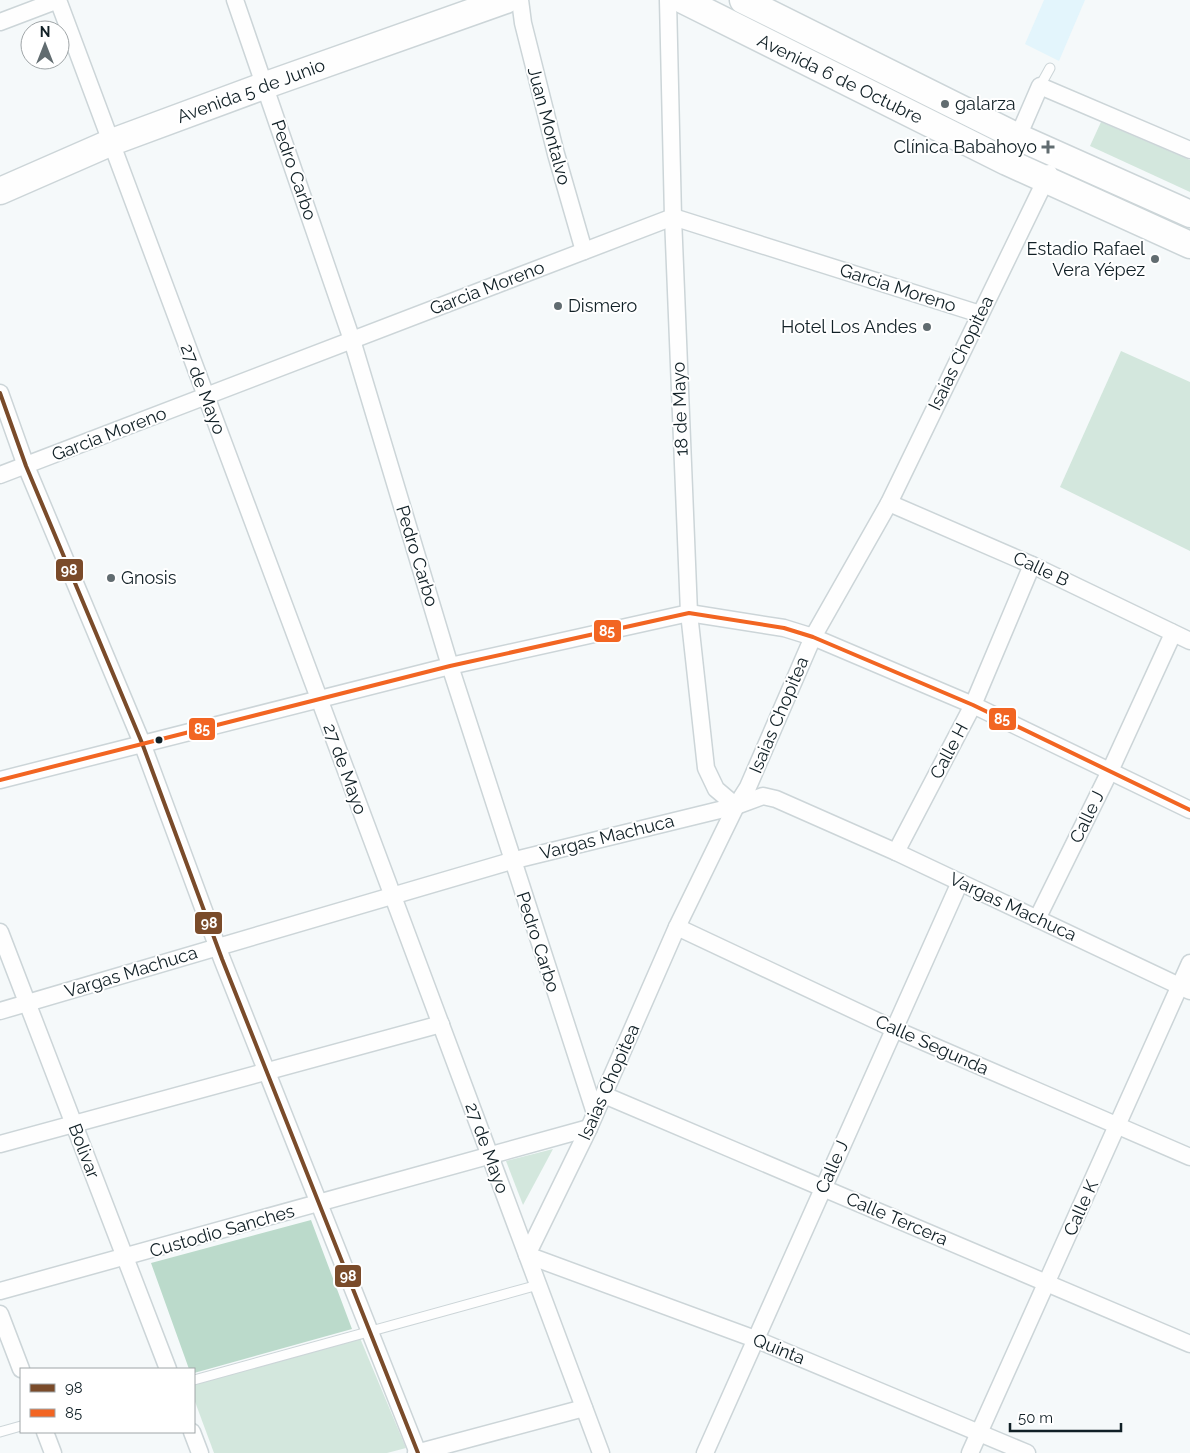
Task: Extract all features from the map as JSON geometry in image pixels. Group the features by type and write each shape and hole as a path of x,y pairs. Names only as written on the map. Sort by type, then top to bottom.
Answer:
{"main road":[{"name":"Avenida 5 de Junio","path":"0,191 112,142 506,0"},
{"name":"Avenida 6 de Octubre","path":"682,0 1007,162 1190,245"},
{"name":"Avenida 6 de Octubre","path":"743,0 1018,137 1190,214"}],"street":[{"path":"0,22 58,0"},
{"name":"27 de Mayo","path":"58,0 601,1453"},
{"name":"Pedro Carbo","path":"235,0 266,85 352,340 511,861 595,1112"},
{"name":"Juan Montalvo","path":"520,0 523,23 556,154 584,251"},
{"name":"18 de Mayo","path":"668,0 673,217 689,613 706,768 716,789 736,806"},
{"path":"1007,162 1040,86 1190,150"},
{"name":"Isaias Chopitea","path":"527,1255 589,1128 677,927 736,806 748,787 813,637 889,503 1058,154"},
{"name":"Garcia Moreno","path":"0,475 673,217 980,314"},
{"path":"0,393 26,466 142,743 266,1072 417,1453 584,1408"},
{"name":"Calle B","path":"889,503 1032,565 1190,640"},
{"name":"Calle H","path":"896,852 973,705 1032,565"},
{"path":"0,780 450,666 689,613 784,628 813,637 973,705 1190,810"},
{"name":"Calle J","path":"1037,919 1110,770 1171,638 1171,632"},
{"name":"Vargas Machuca","path":"0,1011 217,945 511,861 736,806 763,796 776,799 896,852 1184,989"},
{"name":"Calle J","path":"705,1453 960,882"},
{"name":"Calle Segunda","path":"677,927 894,1029 1190,1157"},
{"name":"Bolivar","path":"0,932 168,1368"},
{"name":"Calle K","path":"970,1453 1117,1127 1184,989 1190,962"},
{"path":"0,1144 441,1024"},
{"name":"Calle Tercera","path":"604,1094 1190,1344"},
{"name":"Custodio Sanches","path":"0,1291 125,1258 489,1154 589,1128"},
{"name":"Quinta","path":"527,1255 755,1339 1027,1453"},
{"path":"0,1314 20,1368"},
{"path":"45,1433 53,1453"},
{"path":"192,1433 200,1453"}],"lane":[{"path":"1040,86 1050,68"},
{"path":"195,1380 538,1285"},
{"path":"0,1432 20,1426"}],"shaded area":[{"path":"1044,0 1085,0 1059,61 1025,44"}],"green space":[{"path":"1101,122 1190,160 1190,192 1090,146"},
{"path":"1121,351 1190,382 1190,551 1060,487"},
{"path":"553,1149 523,1205 506,1161"},
{"path":"311,1220 352,1329 195,1373 195,1368 189,1368 151,1263"},
{"path":"360,1338 406,1448 387,1453 214,1453 195,1402 195,1384"}],"transit line":[{"name":"98","path":"0,393 26,466 142,743 222,959 418,1453"},
{"name":"85","path":"0,780 450,666 689,613 784,628 813,637 973,705 1190,810"}],"place":[{"name":"galarza","path":"945,104"},
{"name":"Clínica Babahoyo","path":"1048,147"},
{"name":"Estadio Rafael Vera Yépez","path":"1155,259"},
{"name":"Dismero","path":"558,306"},
{"name":"Hotel Los Andes","path":"927,327"},
{"name":"Gnosis","path":"111,578"}]}
